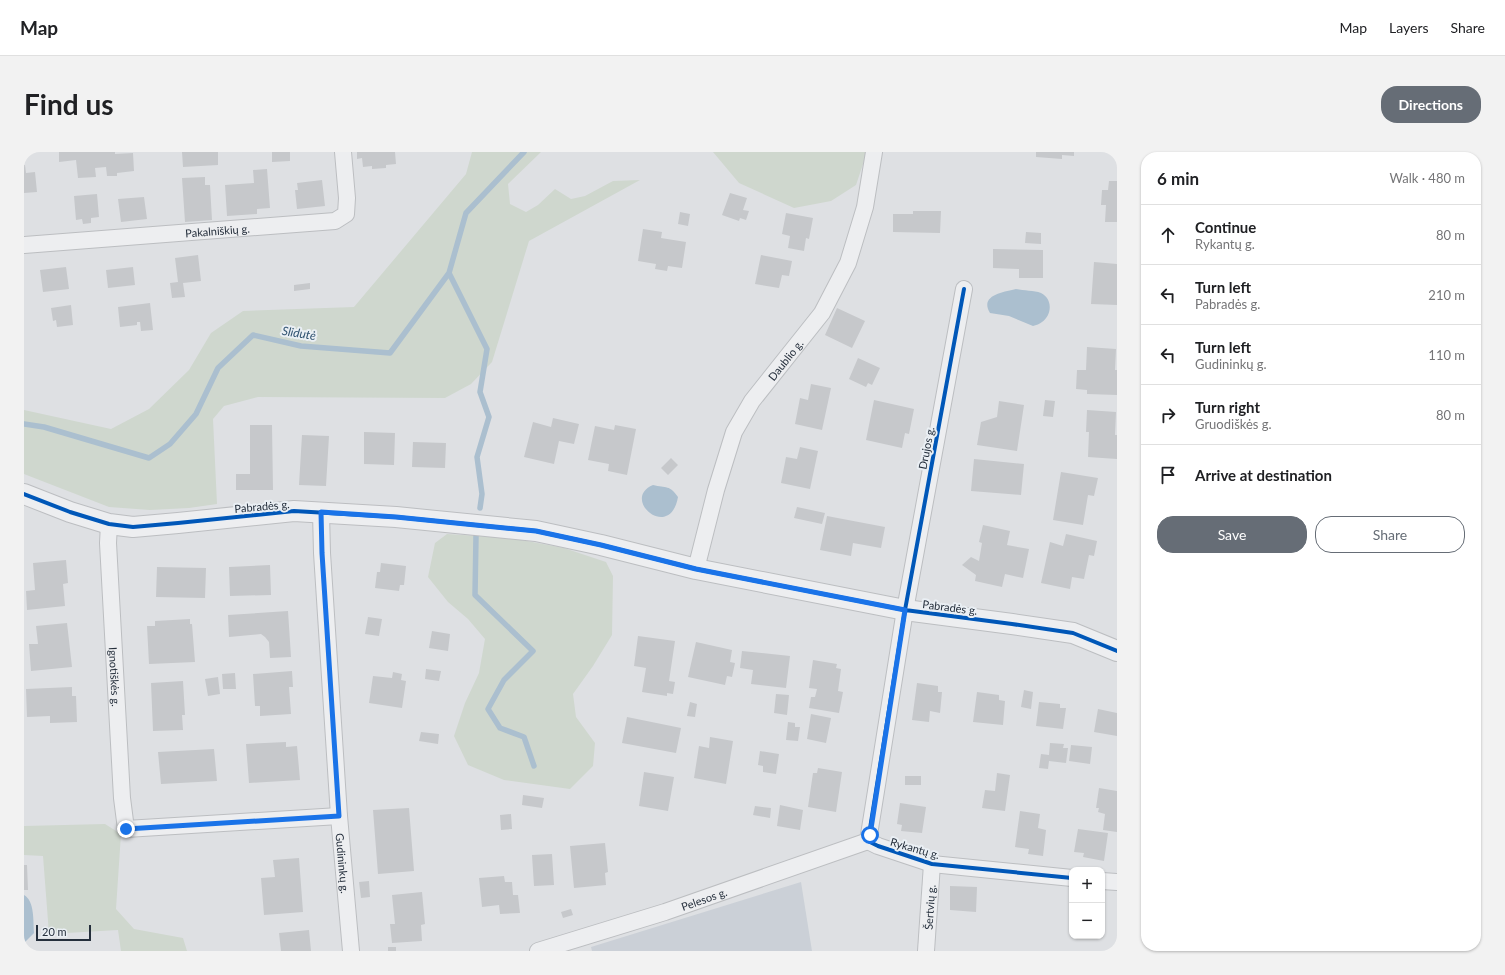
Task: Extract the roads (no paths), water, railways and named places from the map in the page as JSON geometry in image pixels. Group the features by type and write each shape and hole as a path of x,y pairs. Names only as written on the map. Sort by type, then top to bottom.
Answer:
{"street":[{"name":"Pakalniškių g.","path":"24,245 335,221 346,214 348,198 343,152"},
{"name":"Daublio g.","path":"696,569 716,490 734,432 752,401 822,313 848,263 865,207 874,152"},
{"name":"Drujos g.","path":"905,610 964,290"},
{"name":"Pabradės g.","path":"24,494 70,512 109,524 133,527 178,524 279,512 321,512 396,517 536,531 601,545 696,569 905,610 1073,633 1117,651"},
{"name":"Gudininkų g.","path":"321,512 322,553 339,816 351,951"},
{"name":"Ignotiškės g.","path":"109,524 108,543 122,798 126,829 339,816"},
{"path":"868,841 905,610"},
{"name":"Rykantų g.","path":"868,841 932,864 1069,878"},
{"name":"Pelesos g.","path":"538,951 665,912 868,841"},
{"name":"Šertvių g.","path":"926,951 932,864"},
{"path":"1105,881 1117,882"}],"water":[{"path":"1016,289 1038,292 1048,299 1050,307 1048,315 1041,323 1033,326 1009,316 990,313 987,307 990,298 994,295"},
{"path":"653,485 673,490 678,497 673,510 666,516 658,517 650,513 644,507 642,499 644,491"},
{"path":"24,895 28,898 32,907 34,933 24,943"}],"waterway":[{"name":"Slidutė","path":"24,424 44,427 149,458 170,444 196,414 218,368 253,335 301,346 390,353 449,273 466,213 524,152"},
{"path":"449,273 487,349 480,392 489,417 477,457 482,494 480,508"},
{"path":"476,536 475,595 533,651 504,680 488,709 500,728 524,737 534,766"}]}
